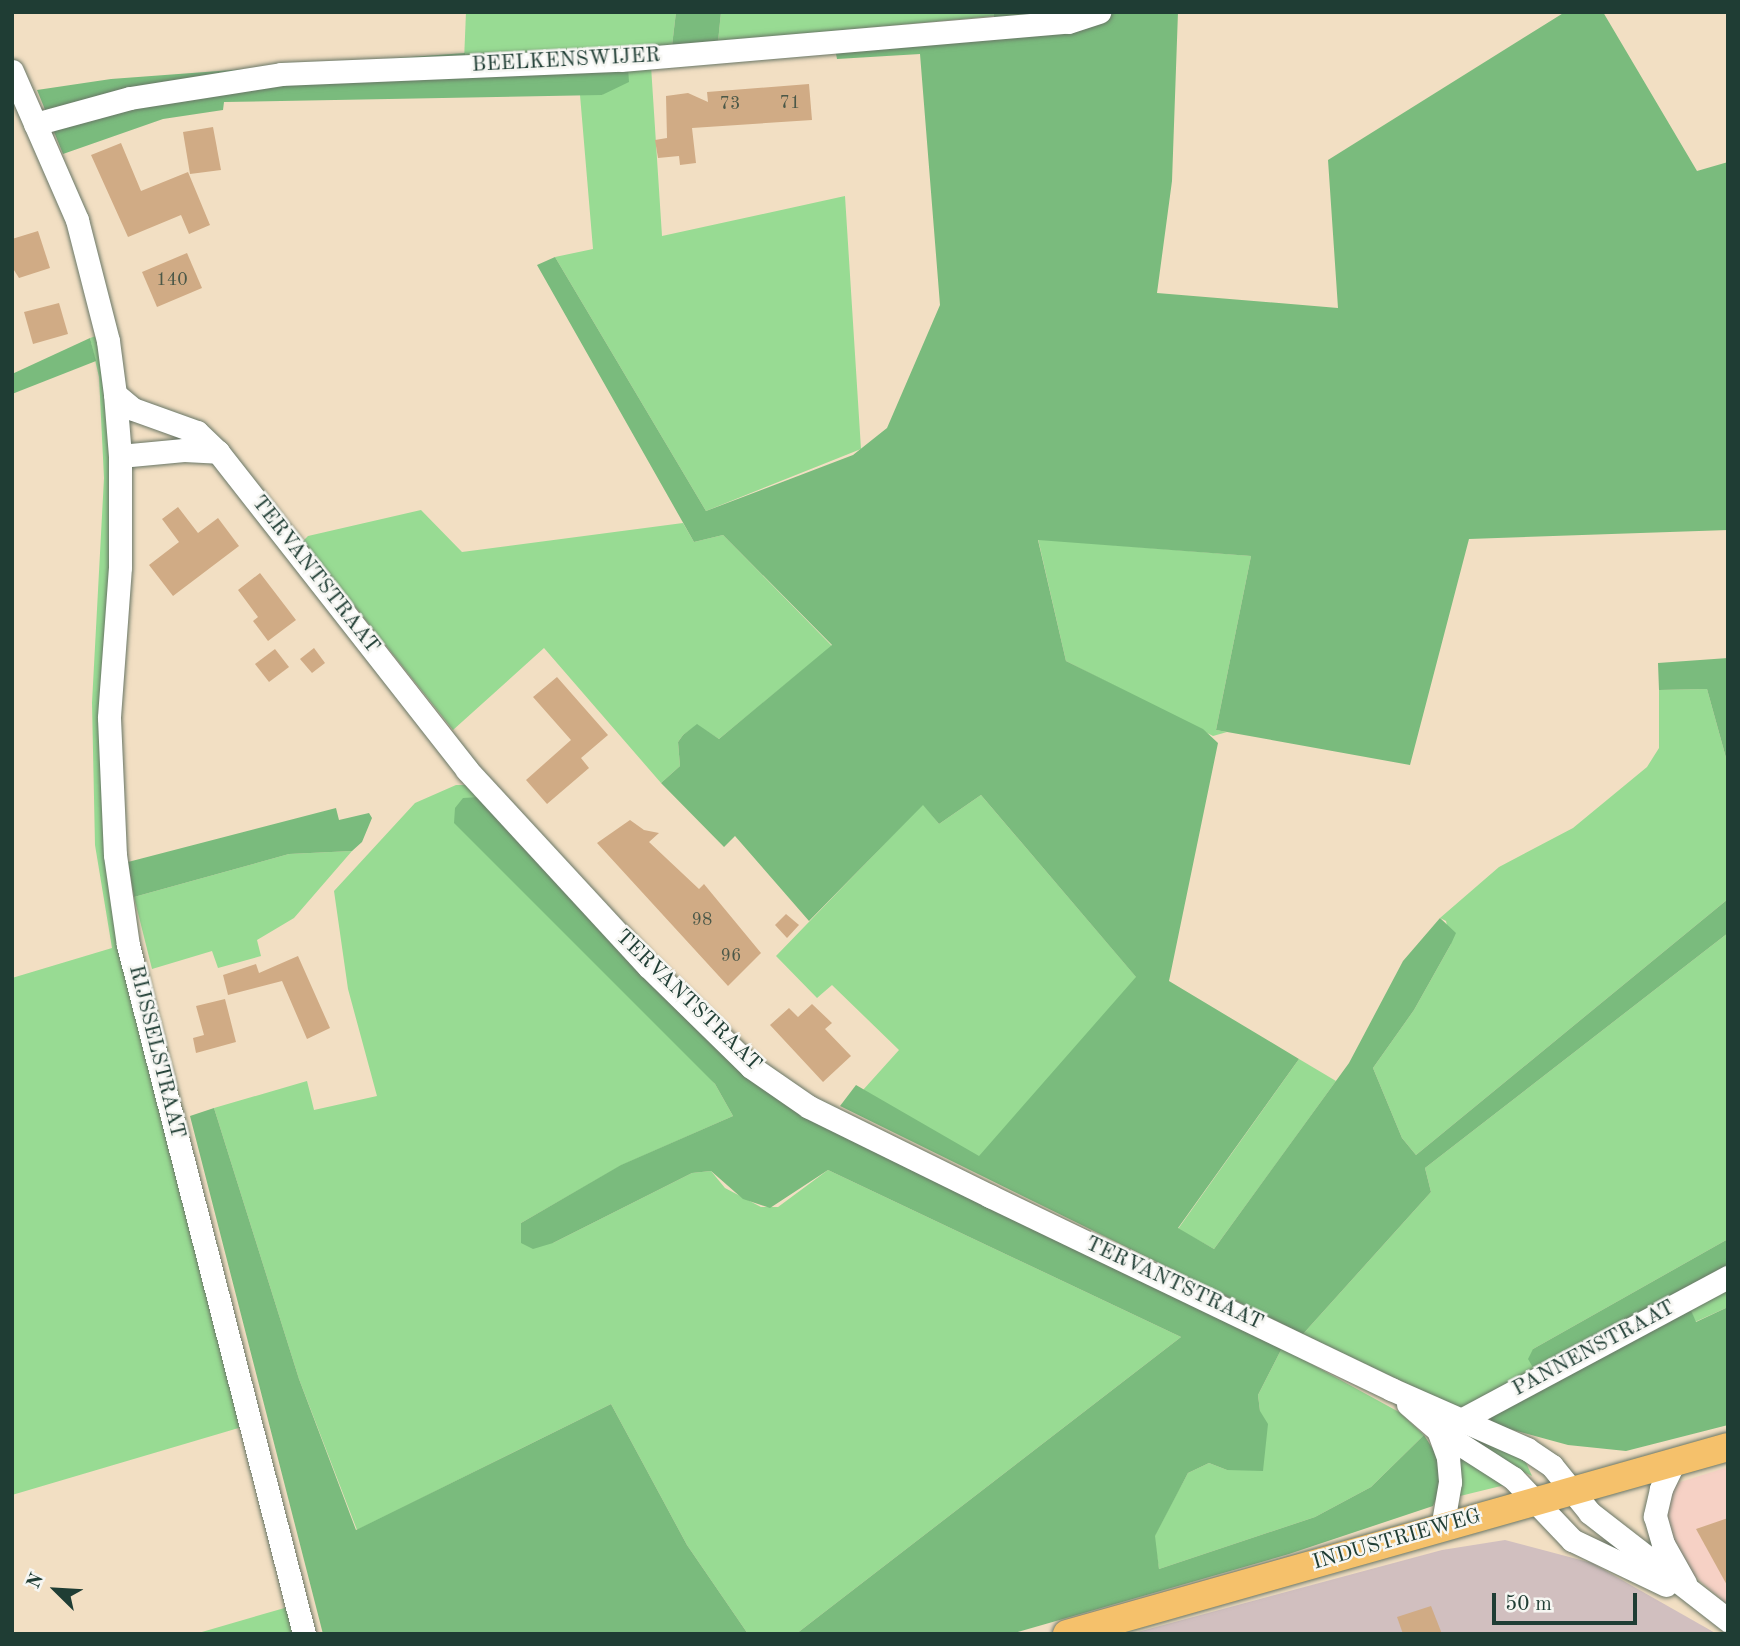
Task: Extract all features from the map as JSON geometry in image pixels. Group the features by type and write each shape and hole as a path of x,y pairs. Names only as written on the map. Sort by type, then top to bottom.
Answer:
{"main road":[{"name":"INDUSTRIEWEG","path":"1067,1634 1127,1626 1442,1528 1728,1447"}],"street":[{"name":"BEELKENSWIJER","path":"35,124 130,98 281,74 621,60 1068,22 1099,12"},
{"path":"12,71 77,220 108,341 120,456 184,450 218,452"},
{"name":"TERVANTSTRAAT","path":"115,394 133,410 197,432 218,452 467,770 648,966 751,1067 809,1107 1391,1389 1527,1449 1552,1466 1590,1513 1692,1595 1728,1620"},
{"name":"RIJSSELSTRAAT","path":"120,456 120,566 109,718 115,855 128,945 304,1634"},
{"name":"PANNENSTRAAT","path":"1461,1420 1728,1277"},
{"name":"TERVANTSTRAAT","path":"1391,1389 1438,1430 1513,1478 1572,1540 1692,1595"},
{"path":"1438,1430 1448,1458 1450,1482 1442,1528"},
{"name":"TERVANTSTRAAT","path":"1674,1462 1661,1489 1655,1516 1663,1544 1692,1595"}],"shaded area":[{"path":"1728,1467 1728,1605 1691,1573 1666,1523 1667,1499 1677,1483"},
{"path":"1505,1540 1592,1563 1717,1634 1130,1634 1442,1550"}],"green space":[{"path":"466,12 676,12 672,46 464,61"},
{"path":"676,12 721,12 718,42 672,46"},
{"path":"721,12 994,12 994,16 718,42"},
{"path":"994,12 1178,12 1172,181 1157,293 1338,308 1328,160 1565,12 1603,12 1697,171 1728,162 1728,530 1469,539 1410,765 1216,730 1251,556 1038,540 1066,661 1203,729 1218,743 1169,981 1299,1059 1178,1228 1214,1249 1349,1063 1403,961 1440,918 1456,933 1414,1010 1373,1068 1402,1138 1416,1155 1728,899 1728,933 1425,1168 1431,1192 1303,1334 840,1106 856,1085 979,1156 1136,977 981,795 939,824 923,805 809,921 735,836 724,847 661,783 680,766 678,742 683,735 697,724 719,739 832,645 723,535 694,542 537,265 555,257 706,511 853,455 887,428 940,305 920,54 837,59 834,44 994,32"},
{"path":"465,53 465,78 628,67 629,82 602,95 224,102 223,110 163,119 63,154 37,90 111,79"},
{"path":"651,66 662,236 845,196 861,449 706,511 555,257 593,249 580,95 602,95 628,67"},
{"path":"96,336 104,367 112,475 102,798 242,1427 12,1495 12,978 112,948 95,845 92,703 104,478 99,377 90,338"},
{"path":"90,338 96,361 12,394 12,374"},
{"path":"421,510 462,552 683,523 694,542 723,535 832,646 719,739 697,725 683,735 678,742 680,766 661,783 544,648 453,730 303,541 308,536"},
{"path":"1038,539 1251,556 1216,730 1227,732 1213,736 1066,661"},
{"path":"1728,658 1728,765 1707,689 1659,690 1658,663"},
{"path":"1707,689 1728,765 1728,899 1416,1155 1402,1138 1373,1068 1414,1010 1451,944 1446,921 1440,918 1499,867 1573,828 1647,767 1659,748 1659,690"},
{"path":"456,785 468,785 715,1084 733,1116 622,1165 521,1223 521,1243 553,1243 692,1173 711,1171 725,1188 761,1207 778,1207 828,1170 1181,1337 796,1634 748,1634 687,1545 611,1404 357,1530 299,1379 214,1108 307,1081 314,1110 377,1096 348,989 334,891 415,803"},
{"path":"981,795 1137,978 979,1157 863,1090 899,1050 832,985 817,998 776,956 923,804 939,824"},
{"path":"480,797 741,1070 1282,1348 1258,1395 1260,1411 1268,1424 1263,1471 1227,1470 1209,1463 1188,1473 1155,1536 1159,1569 1315,1517 1371,1487 1424,1435 1436,1454 1441,1488 1433,1506 1289,1554 1011,1634 796,1634 1181,1337 828,1170 770,1208 743,1199 711,1171 692,1173 553,1243 533,1249 521,1243 521,1223 621,1165 733,1116 715,1084 454,823 455,808 463,798"},
{"path":"336,808 339,820 369,813 372,818 362,842 352,851 289,854 134,897 128,862"},
{"path":"352,851 294,918 257,940 261,956 218,968 212,951 152,969 134,897 289,854"},
{"path":"1728,933 1728,1239 1533,1349 1536,1373 1462,1410 1303,1334 1431,1192 1425,1168"},
{"path":"1299,1059 1336,1081 1214,1249 1178,1229"},
{"path":"214,1108 299,1379 356,1530 611,1404 687,1545 748,1634 323,1634 190,1116"},
{"path":"1728,1239 1728,1289 1690,1308 1696,1322 1728,1307 1728,1425 1626,1451 1568,1445 1491,1424 1491,1415 1543,1385 1528,1359 1533,1349"},
{"path":"1728,1289 1728,1307 1695,1322 1690,1308"},
{"path":"1282,1348 1399,1412 1424,1435 1371,1487 1315,1517 1159,1569 1154,1537 1188,1473 1209,1463 1227,1470 1260,1411 1258,1395"},
{"path":"1447,1425 1524,1458 1532,1476 1519,1470"},
{"path":"1454,1449 1505,1485 1456,1497"},
{"path":"288,1607 295,1634 195,1634"}],"building":[{"path":"809,84 812,120 692,128 696,163 680,165 679,156 658,158 655,140 667,138 666,96 688,93 708,102 707,92"},
{"path":"213,127 221,170 190,174 183,132"},
{"path":"121,143 141,191 188,172 210,225 189,234 181,215 128,237 91,155"},
{"path":"38,231 50,268 19,278 12,267 12,239"},
{"path":"187,253 202,288 157,307 142,272"},
{"path":"59,303 68,334 33,344 24,312"},
{"path":"178,507 198,533 218,518 239,546 173,596 149,565 179,542 162,519"},
{"path":"260,573 296,620 268,641 253,621 258,617 238,590"},
{"path":"314,648 325,663 312,673 300,659"},
{"path":"275,649 289,667 269,682 255,664"},
{"path":"557,677 608,735 581,758 589,768 547,804 526,780 571,740 533,697"},
{"path":"630,820 644,830 659,833 649,842 699,889 704,884 761,953 728,986 597,843"},
{"path":"786,914 799,925 787,938 775,925"},
{"path":"298,956 330,1028 307,1039 282,981 228,995 223,975 256,964 259,973"},
{"path":"225,999 236,1042 196,1053 193,1038 204,1035 196,1006"},
{"path":"812,1004 832,1023 825,1029 851,1056 823,1082 770,1025 789,1008 798,1017"},
{"path":"1728,1518 1728,1587 1696,1529"},
{"path":"1431,1606 1442,1634 1403,1634 1397,1617"}]}
